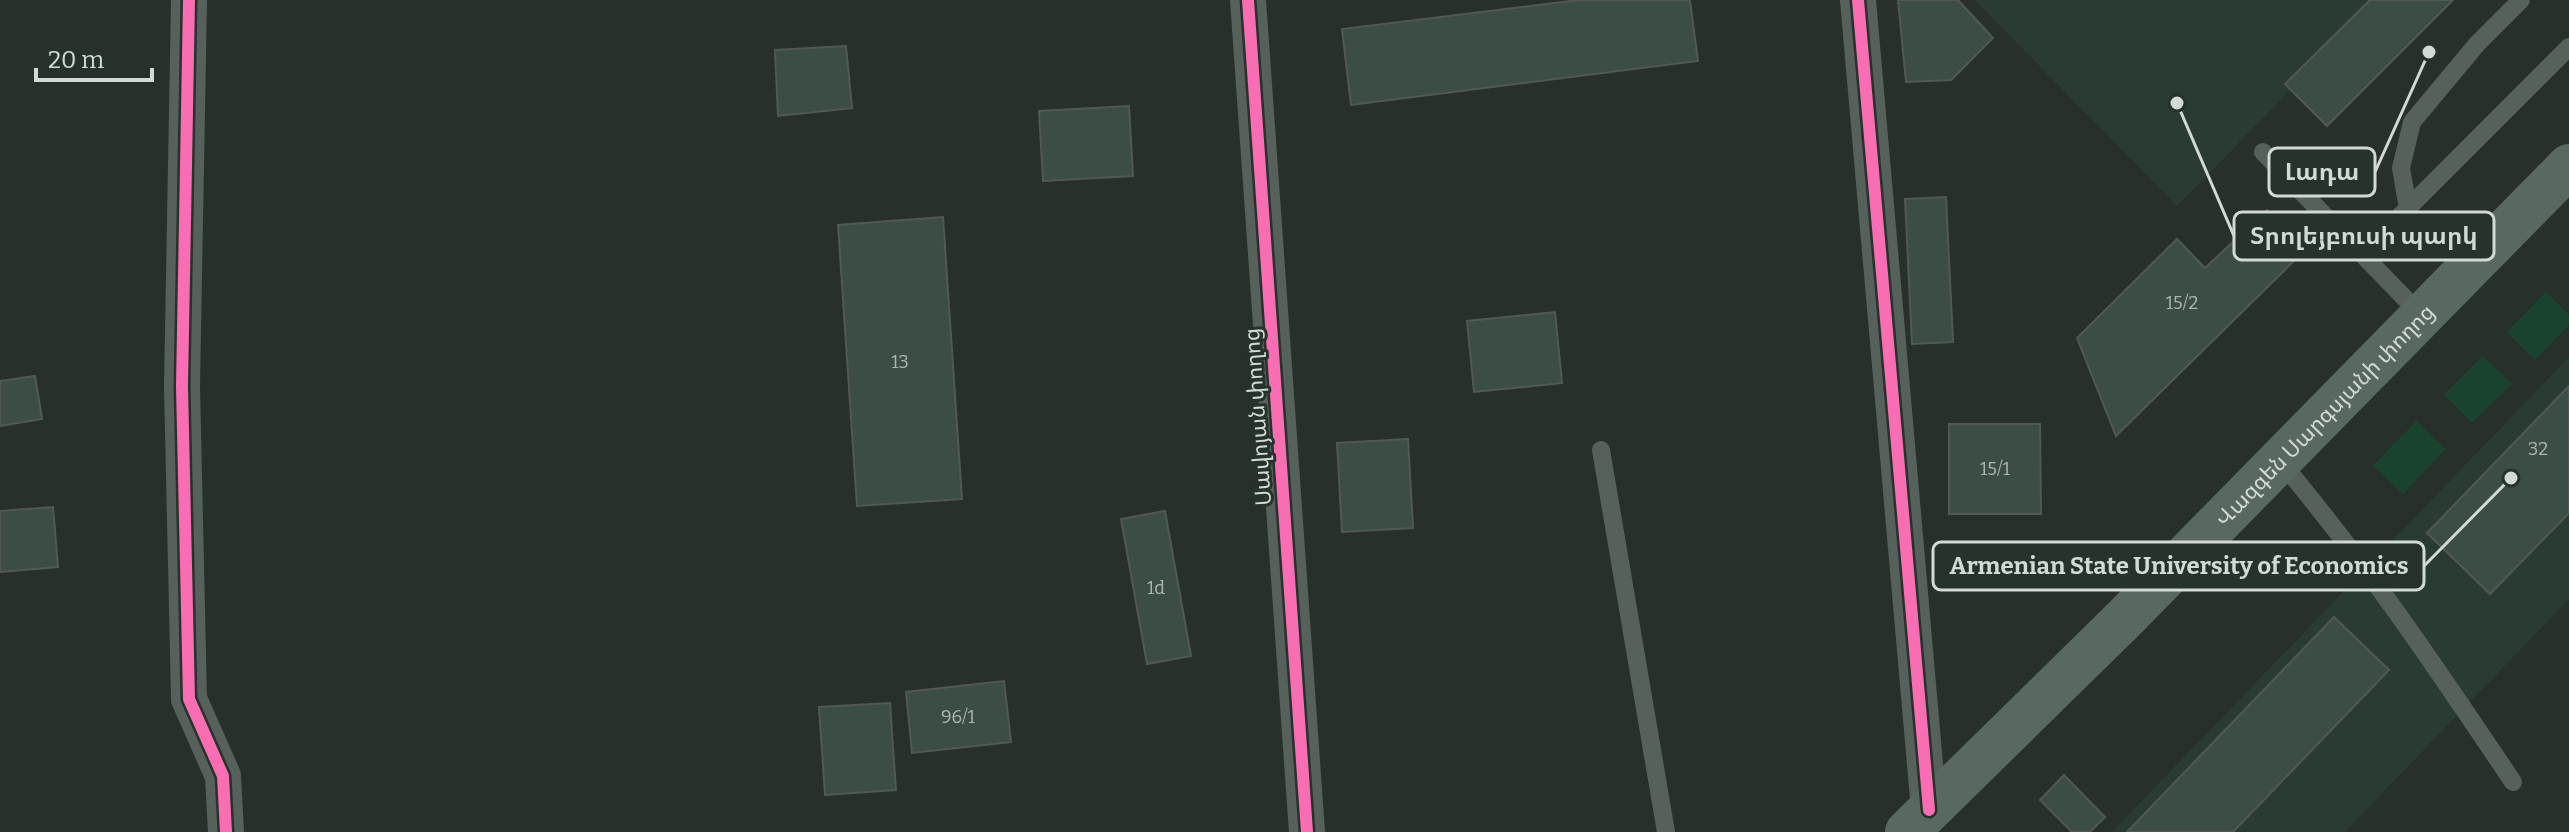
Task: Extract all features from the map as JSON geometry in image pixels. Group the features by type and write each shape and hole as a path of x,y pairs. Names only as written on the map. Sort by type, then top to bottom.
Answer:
{"highway":[{"name":"Վազգեն Սարգսյանի փողոց","path":"1918,821 2125,618 2569,166"}],"street":[{"path":"189,0 182,386 189,699 223,776 226,832"},
{"name":"Սավոյան փողոց","path":"1248,0 1307,832"},
{"path":"1858,0 1918,821"}],"lane":[{"path":"2408,209 2401,168 2412,122 2477,44 2521,0"},
{"path":"2362,254 2569,47"},
{"path":"2263,152 2423,317"},
{"path":"1601,450 1666,832"},
{"path":"2280,461 2338,530 2400,615 2513,782"}],"shaded area":[{"path":"1975,0 2379,0 2177,206"},
{"path":"2569,357 2569,599 2345,832 2112,832"}],"green space":[{"path":"2546,292 2569,315 2569,325 2535,360 2507,332"},
{"path":"2483,356 2512,384 2472,423 2444,395"},
{"path":"2416,421 2446,449 2403,494 2373,466"}],"building":[{"path":"1579,0 1690,0 1698,61 1351,105 1342,29"},
{"path":"1898,0 1958,0 1993,38 1951,80 1906,82"},
{"path":"2370,0 2453,0 2327,126 2285,84"},
{"path":"846,46 852,108 778,116 775,50"},
{"path":"1129,106 1133,176 1043,181 1039,111"},
{"path":"1946,197 1953,342 1912,344 1905,199"},
{"path":"2267,210 2305,250 2116,436 2077,338 2177,239 2205,268"},
{"path":"943,217 962,499 857,506 838,225"},
{"path":"1555,312 1562,383 1474,392 1467,321"},
{"path":"35,376 42,419 0,426 0,381"},
{"path":"2569,386 2569,513 2490,594 2427,533"},
{"path":"1949,424 2040,424 2041,514 1949,514"},
{"path":"1408,439 1413,528 1342,532 1337,443"},
{"path":"53,507 58,567 0,572 0,511"},
{"path":"1165,511 1191,656 1147,664 1121,519"},
{"path":"2334,617 2389,670 2233,832 2127,832"},
{"path":"1004,681 1011,742 912,753 906,692"},
{"path":"890,703 896,790 825,795 819,707"},
{"path":"2064,775 2105,817 2090,832 2072,832 2040,800"}],"cycle path":[{"path":"189,0 182,386 189,699 223,776 226,832"},
{"path":"1248,0 1307,832"},
{"path":"1858,0 1929,810"}],"place":[{"name":"Լադա","path":"2429,52"},
{"name":"Տրոլեյբուսի պարկ","path":"2177,103"},
{"name":"Armenian State University of Economics","path":"2511,478"}]}
